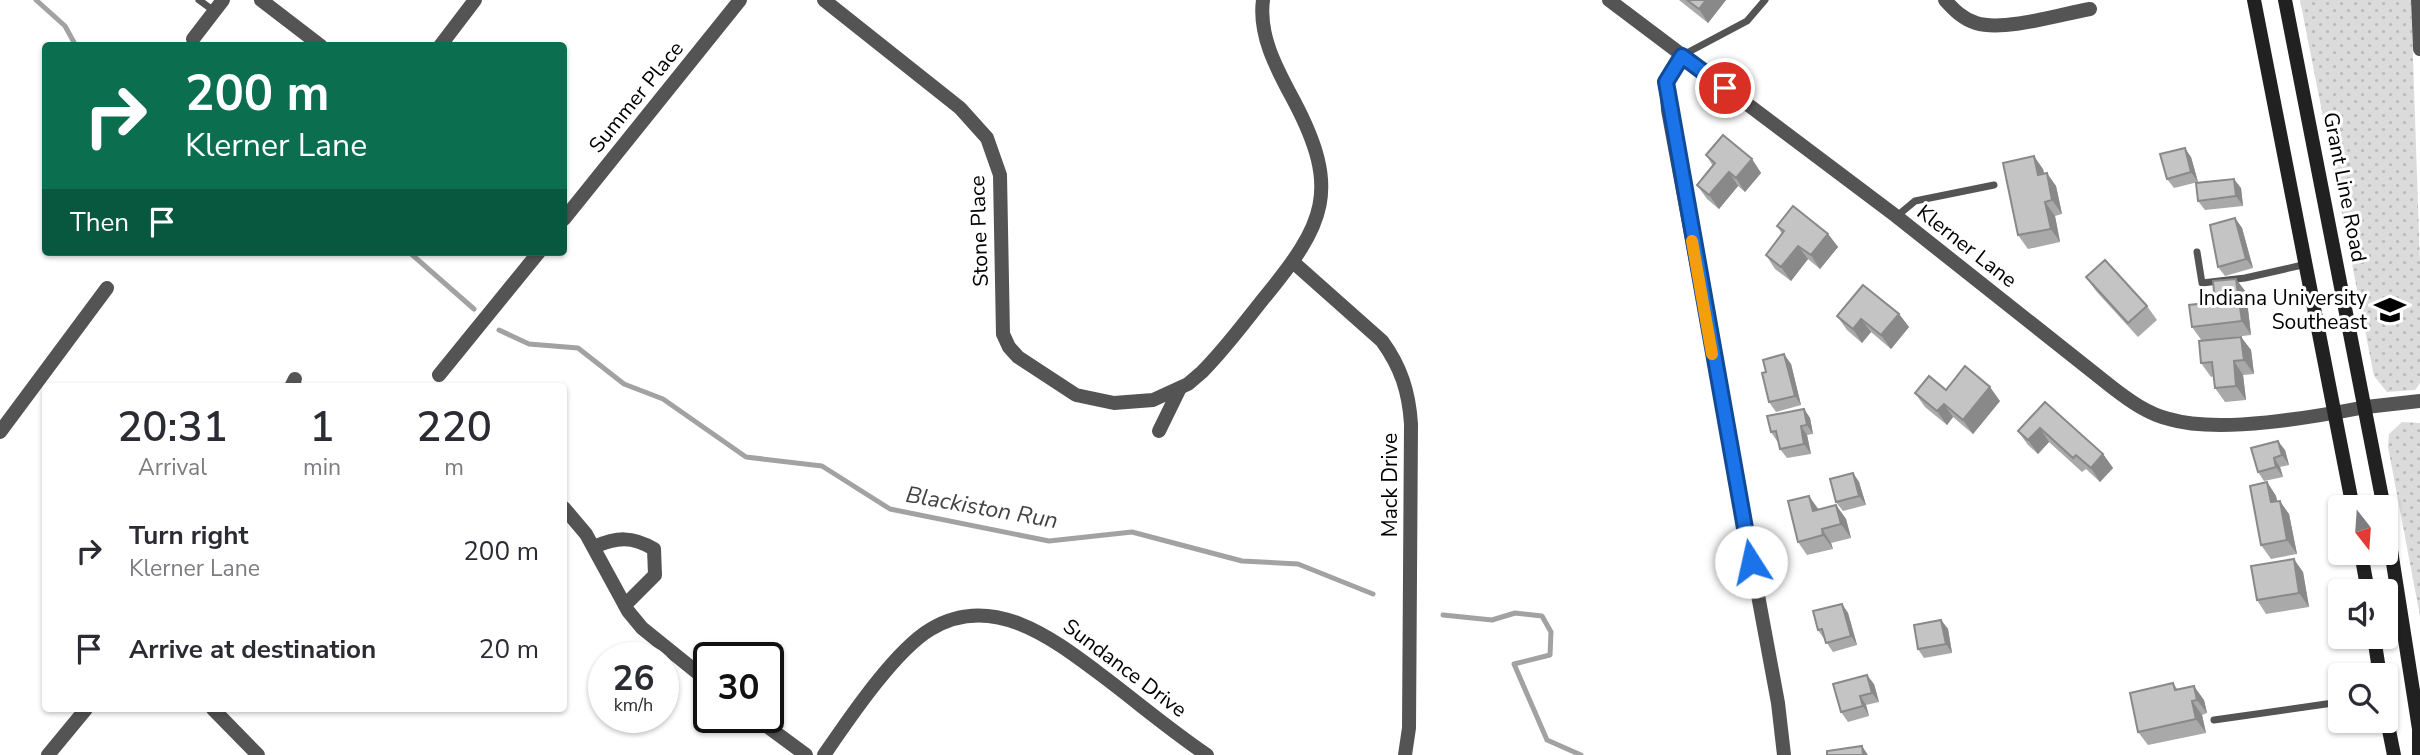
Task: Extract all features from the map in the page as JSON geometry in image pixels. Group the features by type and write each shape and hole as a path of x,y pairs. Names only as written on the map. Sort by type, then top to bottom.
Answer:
{"main road":[{"path":"2253,0 2351,495"},
{"name":"Grant Line Road","path":"2285,0 2382,495"},
{"name":"Grant Line Road","path":"2394,565 2419,729 2419,755"},
{"path":"2390,733 2394,755"}],"street":[{"path":"261,0 316,42"},
{"path":"443,42 475,0"},
{"name":"Summer Place","path":"567,215 740,0"},
{"name":"Stone Place","path":"824,0 960,108 987,138 1000,175 1002,318 1009,347 1044,376 1076,395 1094,401 1143,401 1180,388 1216,358 1293,262 1316,220 1322,184 1321,165 1307,127 1269,49 1264,27 1263,0"},
{"name":"Klerner Lane","path":"1609,0 1896,216 2113,388 2149,412 2170,420 2225,424 2420,401"},
{"path":"1945,0 1956,12 1974,23 1992,26 2090,9"},
{"path":"2418,0 2420,49"},
{"path":"193,39 218,6"},
{"path":"1682,56 1666,82 1668,110 1778,702 1784,755"},
{"path":"439,374 536,256"},
{"name":"Mack Drive","path":"1293,262 1382,341 1406,386 1411,424 1409,728 1405,755"},
{"path":"0,432 107,288"},
{"name":"Stone Place","path":"1159,431 1180,388"},
{"path":"567,512 594,547 625,605 642,628 693,669"},
{"path":"594,547 616,538 638,540 654,549 655,575 625,605"},
{"name":"Sundance Drive","path":"824,755 901,654 929,629 947,621 985,616 1021,623 1069,649 1207,755"},
{"path":"48,755 84,712"},
{"path":"216,712 258,755"},
{"path":"777,733 806,755"}],"lane":[{"path":"199,0 218,6"},
{"path":"1682,56 1748,22 1765,0"},
{"path":"1896,216 1915,201 1994,185"},
{"path":"2197,252 2202,283 2245,278 2307,264"},
{"path":"2214,720 2328,704"}],"shaded area":[{"name":"Indiana University Southeast","path":"2300,0 2411,0 2420,263 2420,383 2415,390 2387,392 2374,376"},
{"path":"2402,422 2420,423 2420,616 2388,447 2389,434"}],"building":[{"path":"1687,0 1706,0 1699,9"},
{"path":"1723,135 1752,159 1736,178 1729,172 1709,195 1697,185 1715,163 1706,155"},
{"path":"2185,148 2191,172 2167,179 2160,154"},
{"path":"2034,156 2038,175 2047,173 2052,200 2045,202 2051,229 2018,235 2003,163"},
{"path":"2234,179 2236,196 2198,201 2196,183"},
{"path":"1793,206 1828,234 1811,255 1798,246 1781,267 1766,255 1784,231 1777,226"},
{"path":"2235,218 2246,259 2218,267 2210,225"},
{"path":"2105,260 2147,306 2128,323 2086,277"},
{"path":"2236,279 2242,321 2192,327 2189,305 2215,302 2213,281"},
{"path":"1863,285 1899,314 1881,335 1861,319 1853,329 1837,316"},
{"path":"2241,337 2244,360 2234,361 2236,386 2215,388 2212,362 2201,363 2199,341"},
{"path":"1784,354 1795,396 1769,402 1762,373 1766,372 1763,360"},
{"path":"1965,366 1990,387 1963,420 1944,404 1937,411 1915,393 1929,376 1946,390"},
{"path":"2045,402 2103,454 2091,468 2076,455 2073,458 2040,428 2028,440 2018,431"},
{"path":"1804,409 1807,425 1801,426 1804,444 1780,449 1776,431 1771,432 1767,416"},
{"path":"2278,441 2282,455 2274,458 2276,467 2258,472 2251,448"},
{"path":"1853,473 1859,496 1836,502 1830,479"},
{"path":"2267,482 2271,502 2280,501 2287,540 2261,545 2250,486"},
{"path":"1809,496 1813,511 1836,505 1841,524 1822,529 1823,535 1798,542 1788,501"},
{"path":"2294,559 2299,593 2257,600 2251,566"},
{"path":"1842,604 1851,636 1826,643 1822,629 1818,630 1813,611"},
{"path":"1941,620 1946,644 1918,649 1914,625"},
{"path":"1867,675 1872,693 1860,696 1863,706 1841,712 1833,684"},
{"path":"2173,683 2175,690 2194,686 2197,700 2192,701 2196,719 2138,732 2130,693"},
{"path":"1862,746 1863,755 1827,755 1827,751"}],"waterway":[{"name":"Blackiston Run","path":"36,0 65,26 74,42"},
{"name":"Blackiston Run","path":"414,256 474,309"},
{"name":"Blackiston Run","path":"499,330 529,344 578,348 624,384 663,399 746,457 822,466 890,509 1049,541 1132,532 1242,561 1298,564 1373,594"},
{"name":"Blackiston Run","path":"1443,615 1492,620 1515,613 1542,616 1551,632 1550,655 1514,664 1547,740 1581,755"}],"slow traffic":[{"path":"1692,241 1712,354"}],"place":[{"name":"Indiana University Southeast","path":"2390,310"}],"route":[{"path":"1725,88 1682,56 1668,74 1666,82 1668,110 1751,562"}]}
